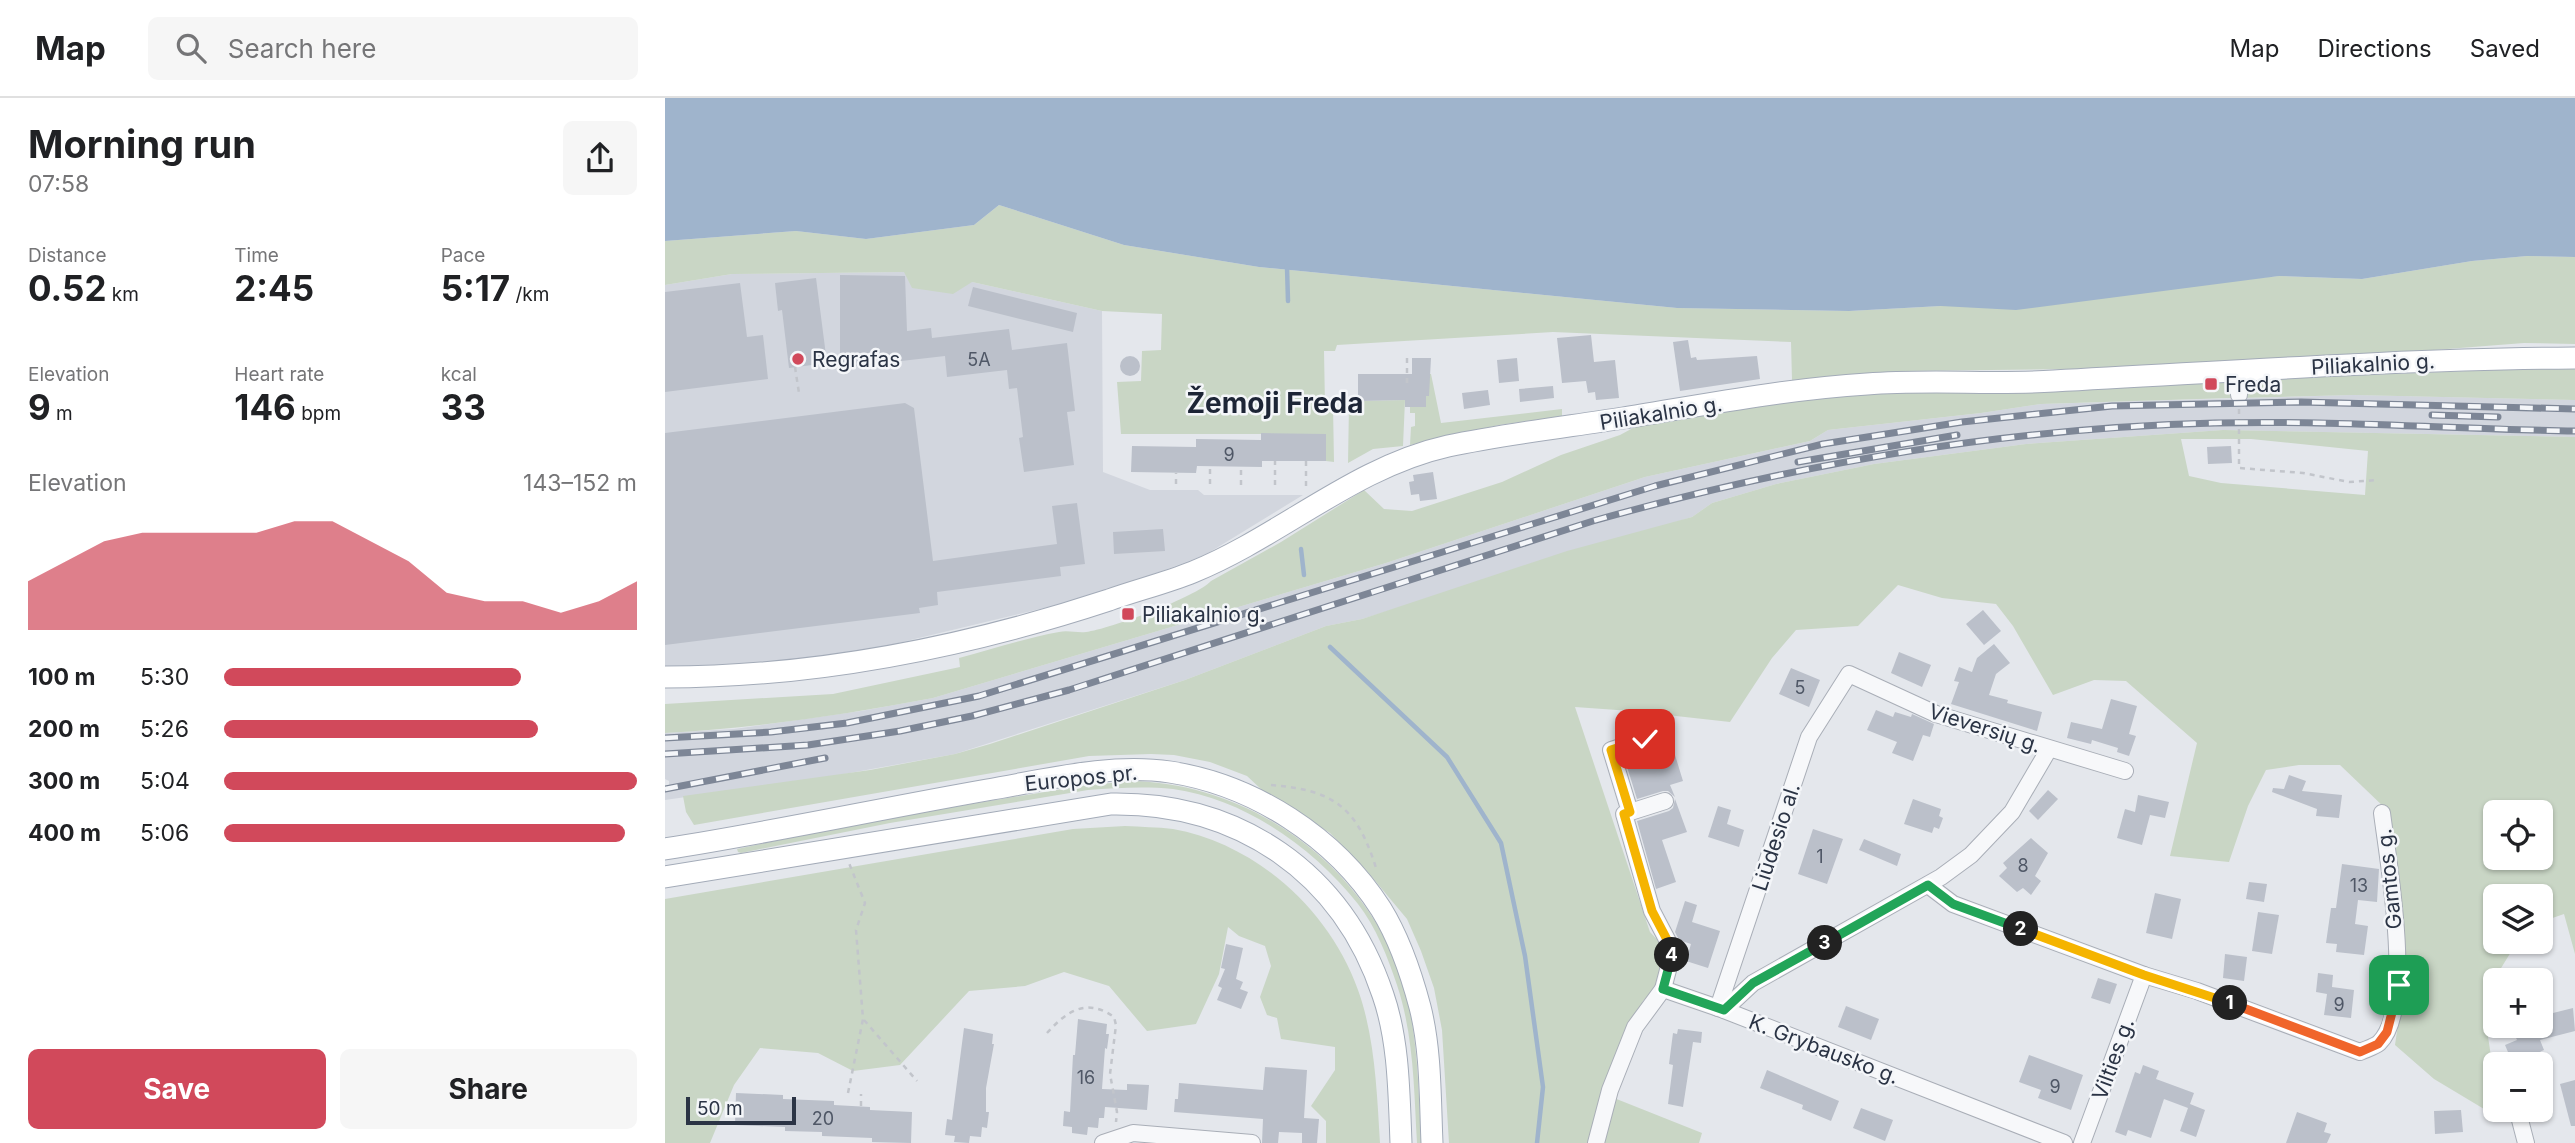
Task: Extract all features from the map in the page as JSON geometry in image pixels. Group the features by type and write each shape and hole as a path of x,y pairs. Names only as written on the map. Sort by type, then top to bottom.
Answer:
{"main road":[{"name":"Piliakalnio g.","path":"665,677 757,673 853,663 978,638 1072,612 1192,572 1236,551 1342,489 1394,464 1450,446 1863,384 1939,380 2038,382 2421,362 2575,358"},
{"name":"Europos pr.","path":"665,849 1099,772 1168,772 1205,779 1229,788 1267,805 1327,846 1352,871 1380,908 1408,966 1420,1008 1426,1039 1432,1143"},
{"name":"Europos pr.","path":"665,877 1111,804 1166,806 1223,822 1253,836 1319,884 1348,919 1362,944 1384,996 1389,1020 1396,1059 1401,1143"}],"street":[{"path":"2239,371 2239,395"},
{"name":"Vieversių g.","path":"1849,674 1936,714 2125,771"},
{"name":"Liūdesio al.","path":"1721,1009 1809,737 1849,674"},
{"path":"1630,812 1611,750 1645,739"},
{"path":"1721,1009 1753,983 1928,885 1971,855 2012,812 2049,749"},
{"path":"1597,1143 1610,1090 1635,1027 1663,989 1673,951 1652,911 1624,814 1665,801"},
{"name":"Gamtos g.","path":"1928,885 1953,904 2360,1052 2378,1044 2387,1032 2399,985 2396,929 2382,813"},
{"name":"Vilties g.","path":"2082,1143 2144,975"},
{"name":"K. Grybausko g.","path":"1663,989 1721,1009 2064,1143"},
{"path":"2521,1122 2526,1143"},
{"path":"1108,1141 1133,1133 1252,1143"}],"path":[{"path":"1407,358 1407,383"},
{"path":"796,367 799,394"},
{"path":"2239,395 2239,468 2303,472 2349,482 2378,480"},
{"path":"1275,461 1275,485"},
{"path":"1306,461 1306,486"},
{"path":"1210,466 1210,484"},
{"path":"1241,466 1241,485"},
{"path":"1176,472 1176,484"},
{"path":"848,1093 863,1019 856,930 865,903 849,863"},
{"path":"1047,1033 1061,1017 1075,1008 1101,1009 1114,1017 1116,1025 1110,1074 1117,1112 1108,1141"},
{"path":"863,1019 917,1082"},
{"path":"860,1106 861,1094"}],"shaded area":[{"path":"904,272 972,282 1102,311 1103,472 1150,490 1198,490 1204,495 1303,495 1205,555 1119,587 1069,602 819,662 665,669 665,285 732,274"},
{"path":"2354,395 2575,400 2575,437 2223,430 2026,444 1874,464 1776,484 1712,503 1692,517 1362,619 1326,626 1185,680 955,754 833,776 665,800 665,786 669,785 669,781 665,779 665,733 734,729 933,698 1386,563 1645,477 1810,441 1828,430 2041,404"}],"green space":[{"path":"999,205 1124,245 1259,267 1677,308 1849,311 1941,306 2279,276 2362,279 2472,261 2527,256 2575,257 2575,344 2524,343 2278,362 1903,371 1792,380 1791,342 1553,332 1337,345 1335,351 1324,351 1325,406 1333,406 1334,462 1326,461 1326,434 1121,434 1117,382 1141,381 1142,351 1161,350 1162,314 1102,311 972,282 953,294 912,288 904,272 732,274 665,285 665,241 796,231 866,239 974,225"},
{"path":"2575,367 2575,400 2354,395 2242,398 2243,388 2262,379"},
{"path":"1429,374 1441,423 1562,409 1562,416 1499,425 1410,445 1415,413 1410,413 1410,407 1426,406"},
{"path":"2229,382 2231,398 2041,404 1828,430 1810,441 1645,477 1386,563 933,698 799,720 665,733 665,704 833,694 960,667 959,658 1034,637 1062,631 1086,632 1114,625 1202,588 1364,490 1384,509 1412,511 1502,482 1561,455 1620,435 1646,421 1861,388"},
{"path":"1405,400 1403,446 1373,449 1348,463 1349,404 1358,401"},
{"path":"2223,430 2575,437 2575,954 2564,914 2553,918 2553,884 2483,884 2483,954 2510,954 2501,968 2483,968 2483,1038 2488,1038 2490,1052 2483,1052 2483,1108 2434,1079 2395,1045 2404,984 2386,809 2340,765 2299,765 2266,770 2248,806 2229,862 2170,856 2197,743 2126,681 2094,680 2053,695 2013,626 1996,604 1942,598 1898,585 1858,626 1796,630 1772,658 1730,722 1575,707 1650,932 1669,952 1655,988 1643,1001 1607,1089 1592,1143 1449,1143 1442,1030 1434,988 1407,919 1366,870 1330,833 1262,790 1247,776 1210,762 1174,755 1089,756 694,825 686,812 683,796 870,770 955,754 990,744 1185,680 1326,626 1362,619 1567,551 1692,517 1712,503 1776,484 1874,464 2026,444","holes":["2181,439 2251,439 2368,451 2365,495 2221,483 2189,476"]},
{"path":"1131,781 1179,786 1225,799 1268,819 1308,846 1343,879 1372,917 1395,959 1409,1005 1416,1056 1421,1143 1417,1143 1412,1064 1403,1004 1390,964 1370,923 1358,904 1321,864 1276,829 1226,803 1173,789 1141,787 1088,790 890,823 741,853 737,849 880,819 1081,786"},
{"path":"1125,826 1173,829 1204,837 1233,849 1287,886 1309,908 1345,961 1364,1008 1374,1065 1380,1143 1326,1143 1326,1121 1311,1106 1335,1070 1335,1047 1281,1039 1277,1018 1267,1015 1260,997 1271,966 1265,946 1239,936 1228,927 1219,974 1196,1024 1147,1031 1109,986 1064,972 1025,986 969,991 900,1065 853,1071 818,1053 760,1048 734,1085 710,1143 665,1143 665,899 1073,829"},
{"path":"1614,1098 1702,1133 1699,1143 1600,1143"}],"water":[{"path":"665,98 2575,98 2575,257 2527,256 2472,261 2362,279 2279,276 2016,310 1941,306 1849,311 1677,308 1259,267 1124,245 999,205 974,225 866,239 796,231 665,241"}],"building":[{"path":"840,275 905,276 907,331 931,328 932,338 1009,329 1012,350 1067,343 1075,411 1067,412 1074,465 1024,472 1019,438 1023,437 1017,388 1009,389 1007,370 947,377 945,356 840,368"},
{"path":"816,278 827,363 789,368 782,310 778,311 775,283"},
{"path":"740,283 747,337 763,335 768,379 665,392 665,292"},
{"path":"973,287 1077,313 1073,332 968,306"},
{"path":"1591,335 1594,362 1615,360 1619,398 1596,400 1595,392 1588,393 1586,381 1562,383 1557,338"},
{"path":"1688,340 1691,358 1696,357 1697,360 1757,356 1760,379 1680,391 1673,342"},
{"path":"1130,356 1137,359 1140,366 1137,373 1130,376 1123,373 1120,366 1123,359"},
{"path":"1412,358 1431,358 1426,407 1405,407 1405,400 1358,401 1358,374 1412,374"},
{"path":"1517,358 1519,381 1499,383 1497,360"},
{"path":"1553,386 1554,398 1520,402 1519,389"},
{"path":"1488,390 1490,405 1464,409 1462,393"},
{"path":"905,403 914,408 933,561 1057,544 1052,506 1077,503 1085,564 1060,567 1061,576 937,592 938,605 919,608 920,613 665,645 665,433"},
{"path":"1261,433 1326,434 1326,461 1262,461 1262,467 1197,466 1196,473 1131,472 1132,446 1196,447 1196,439 1261,440"},
{"path":"2231,446 2232,463 2208,464 2207,447"},
{"path":"1433,472 1437,499 1420,501 1419,494 1411,495 1409,482 1414,481 1413,475"},
{"path":"1163,529 1165,551 1114,554 1113,532"},
{"path":"1983,610 2001,631 1984,645 1966,624"},
{"path":"1994,644 2010,663 1996,674 1989,695 2008,700 2007,703 2042,712 2037,731 1951,704 1959,682 1954,681 1959,667 1972,672 1977,658"},
{"path":"1899,652 1931,665 1922,687 1891,673"},
{"path":"1791,668 1820,680 1809,707 1779,694"},
{"path":"2111,699 2137,706 2129,734 2136,736 2129,756 2117,752 2118,748 2092,740 2091,744 2067,738 2071,722 2102,729"},
{"path":"1876,710 1893,717 1895,712 1911,717 1912,714 1934,724 1930,737 1923,735 1913,761 1892,753 1897,742 1867,730"},
{"path":"1671,742 1683,781 1670,785 1675,797 1668,791 1663,791 1637,799 1624,757"},
{"path":"2289,775 2306,781 2302,791 2342,795 2339,818 2316,816 2317,809 2272,792 2273,788 2284,789"},
{"path":"2048,790 2058,799 2038,820 2029,811"},
{"path":"2138,795 2169,802 2165,818 2150,815 2142,845 2117,838 2125,809 2135,812"},
{"path":"1675,799 1687,832 1662,840 1676,882 1656,889 1637,821 1669,811 1673,808"},
{"path":"1913,799 1941,809 1939,816 1943,818 1939,829 1934,827 1932,833 1904,824"},
{"path":"1718,806 1731,810 1727,824 1744,830 1739,847 1708,837"},
{"path":"1813,829 1843,839 1827,884 1798,874"},
{"path":"2031,838 2048,853 2035,876 2041,881 2031,895 2023,888 2017,892 1999,876 2007,868 2003,863"},
{"path":"1864,839 1901,854 1897,866 1859,850"},
{"path":"2342,864 2379,869 2377,902 2358,900 2355,924 2368,926 2364,955 2336,952 2337,944 2326,943 2331,908 2336,908"},
{"path":"2249,882 2267,884 2264,902 2246,899"},
{"path":"2155,893 2181,899 2172,939 2146,933"},
{"path":"1685,901 1697,905 1692,922 1720,931 1708,968 1686,961 1691,944 1679,940 1675,932"},
{"path":"2258,912 2279,915 2272,954 2252,951"},
{"path":"1226,944 1243,948 1236,979 1243,982 1240,989 1248,992 1241,1009 1217,1000 1222,988 1218,986 1225,969 1221,968"},
{"path":"2225,954 2247,957 2244,981 2223,978"},
{"path":"2318,973 2333,975 2332,987 2354,990 2351,1018 2324,1015 2327,994 2316,992"},
{"path":"2098,978 2117,984 2110,1004 2091,998"},
{"path":"1846,1006 1879,1019 1871,1040 1838,1027"},
{"path":"2573,1008 2575,1031 2553,1037 2553,1013"},
{"path":"1078,1019 1107,1024 1106,1034 1109,1034 1107,1049 1105,1048 1102,1089 1127,1090 1127,1084 1149,1085 1147,1110 1105,1107 1104,1118 1099,1118 1098,1128 1088,1127 1087,1135 1072,1133 1072,1127 1063,1126 1064,1111 1070,1112"},
{"path":"964,1028 993,1034 994,1044 986,1088 986,1112 989,1112 987,1128 982,1127 981,1137 970,1136 969,1143 954,1142 955,1136 945,1135 947,1119 952,1120"},
{"path":"1678,1029 1702,1032 1701,1043 1693,1042 1683,1107 1668,1104 1673,1065 1669,1064 1673,1033 1677,1034"},
{"path":"2516,1038 2548,1038 2540,1040 2544,1050 2540,1052 2508,1052 2505,1045 2517,1040"},
{"path":"2029,1055 2083,1075 2071,1110 2038,1098 2041,1090 2019,1082"},
{"path":"2143,1065 2159,1071 2156,1079 2194,1093 2190,1104 2205,1110 2196,1137 2180,1131 2188,1108 2164,1099 2151,1138 2128,1130 2126,1136 2115,1132 2135,1072 2140,1074"},
{"path":"1265,1067 1307,1070 1304,1118 1319,1119 1317,1143 1302,1143 1302,1133 1279,1132 1278,1143 1262,1143 1263,1119 1174,1112 1179,1083 1263,1090"},
{"path":"1767,1070 1839,1101 1831,1121 1802,1109 1803,1105 1760,1088"},
{"path":"2575,1080 2575,1126 2571,1126 2560,1084"},
{"path":"736,1093 783,1095 783,1099 834,1101 834,1105 912,1112 911,1143 822,1136 822,1132 785,1131 785,1127 735,1125"},
{"path":"1861,1108 1893,1120 1885,1141 1853,1128"},
{"path":"2461,1110 2463,1132 2435,1134 2434,1111"},
{"path":"2297,1112 2327,1123 2324,1132 2331,1134 2327,1143 2286,1143"}],"waterway":[{"path":"1287,267 1288,301"},
{"path":"1301,549 1304,575"},
{"path":"1330,647 1447,757 1501,843 1525,956 1543,1087 1537,1143"}],"railway":[{"path":"665,738 771,732 847,723 979,696 1655,486 1823,444 1962,422 2112,406 2301,402 2575,409"},
{"path":"2432,415 2498,417"},
{"path":"665,754 808,745 900,731 972,716 1069,690 1593,521 1746,482 1901,452 2058,432 2215,423 2575,431"},
{"path":"1798,462 1957,435"},
{"path":"665,789 825,758"}],"place":[{"name":"Regrafas","path":"798,359"},
{"name":"Freda","path":"2211,384"},
{"name":"Piliakalnio g.","path":"1128,614"}],"district":[{"name":"Žemoji Freda","path":"1275,403"}],"route":[{"path":"1645,739 1611,750 1630,812 1624,814 1652,911 1673,951 1663,989 1724,1010 1753,983 1928,885 1953,904 2360,1052 2378,1044 2387,1032 2399,985"}]}
